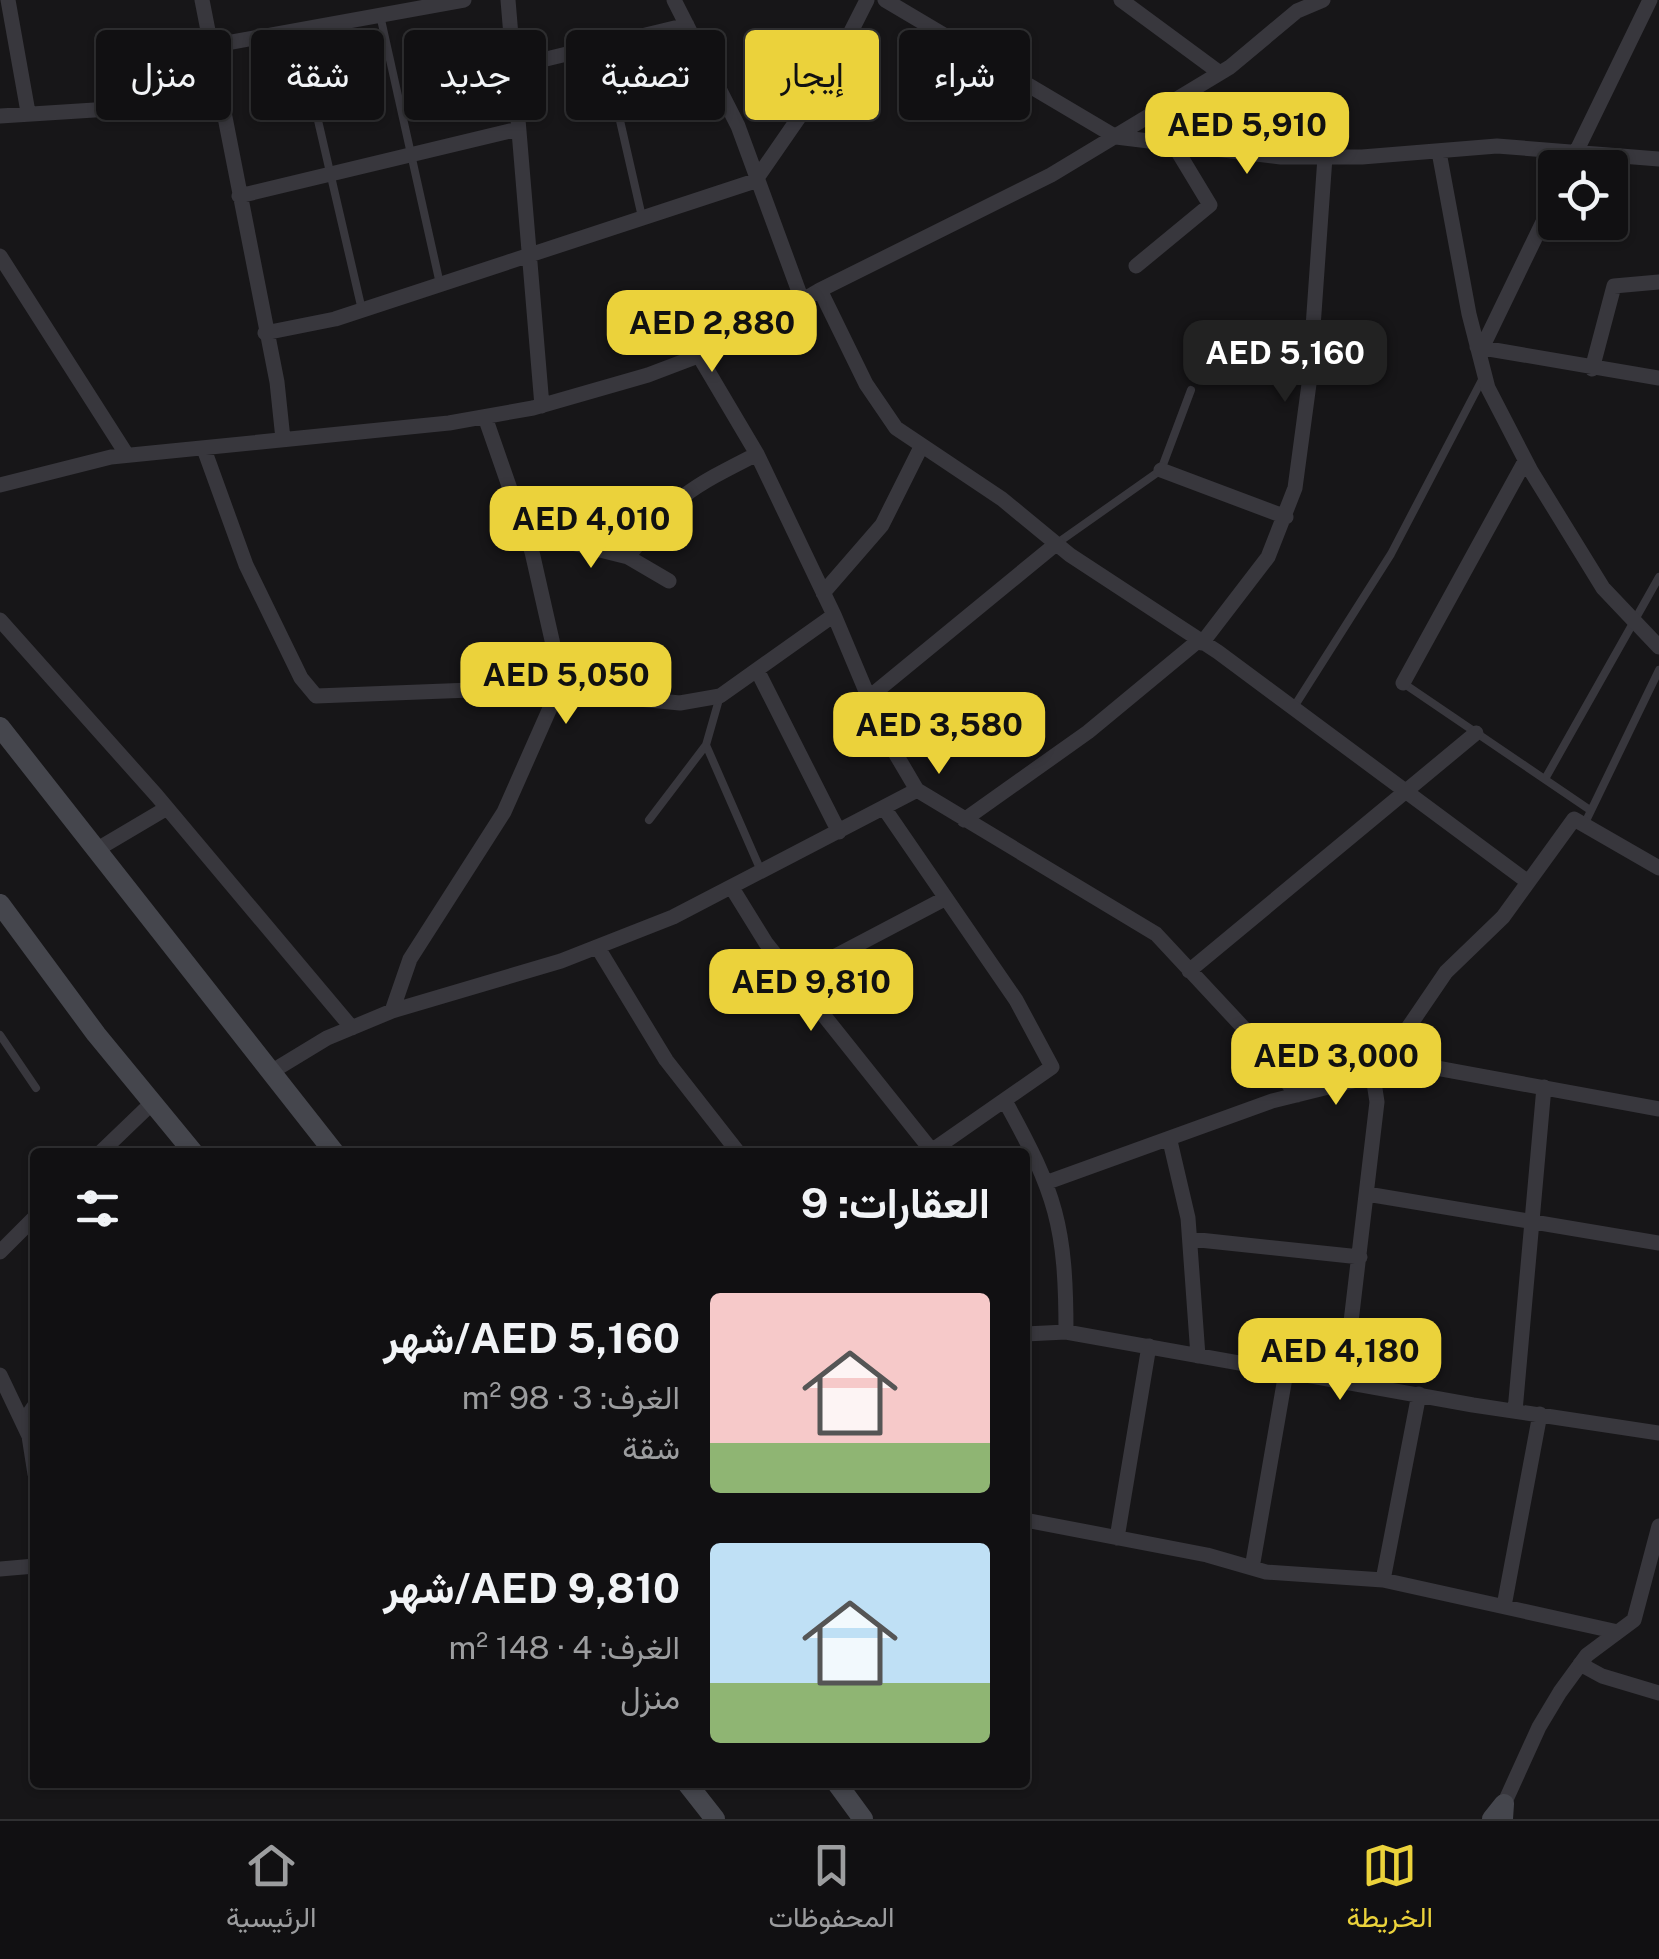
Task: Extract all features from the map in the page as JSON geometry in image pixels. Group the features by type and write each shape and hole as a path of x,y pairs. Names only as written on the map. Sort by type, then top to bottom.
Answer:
{"main road":[{"path":"0,727 331,1148"},
{"path":"0,904 189,1148"},
{"path":"691,1788 715,1819"},
{"path":"840,1788 862,1819"}],"street":[{"path":"8,0 28,112"},
{"path":"202,0 207,30"},
{"path":"297,30 389,9 464,0"},
{"path":"508,0 510,30"},
{"path":"674,0 738,126 802,300"},
{"path":"266,333 362,310 756,180 832,71 867,0"},
{"path":"885,0 1116,137 1174,147 1325,157 1497,146 1575,150 1650,0"},
{"path":"1121,0 1220,73"},
{"path":"0,485 128,455 486,416 542,406 699,356 1116,137 1220,73 1297,12 1323,0"},
{"path":"666,30 687,25"},
{"path":"0,116 96,108"},
{"path":"223,120 283,439"},
{"path":"517,120 542,406"},
{"path":"238,196 518,129"},
{"path":"1136,266 1210,205 1174,147"},
{"path":"1439,152 1484,375 1525,461 1603,588 1659,647"},
{"path":"1628,156 1659,160"},
{"path":"964,820 1088,732 1200,642 1252,582 1286,518 1304,440 1325,157"},
{"path":"1480,348 1538,231"},
{"path":"0,256 128,455"},
{"path":"1592,369 1614,286 1659,282"},
{"path":"820,290 866,384 896,428 1002,499 1056,544 1200,642 1528,882"},
{"path":"1480,348 1659,378"},
{"path":"699,356 757,454 834,615 868,699 917,790 1156,934 1252,1036 1297,1094"},
{"path":"392,1011 410,959 504,812 558,690 554,649 524,531 486,416"},
{"path":"823,593 882,525 921,447"},
{"path":"204,449 246,565 301,678 316,696 386,696 467,688 558,690 680,703 720,696 834,615"},
{"path":"628,556 666,507 688,490 757,454"},
{"path":"1403,683 1525,461"},
{"path":"1162,470 1286,518"},
{"path":"524,531 628,556 669,581"},
{"path":"868,699 1056,544"},
{"path":"0,620 352,1028"},
{"path":"757,670 839,832"},
{"path":"1190,970 1408,794 1476,733"},
{"path":"271,1072 392,1011 598,948 732,888 917,790"},
{"path":"96,850 166,808"},
{"path":"884,808 1016,1000 1052,1068 937,1148"},
{"path":"1372,1072 1446,972 1503,916 1574,819 1587,818 1659,868"},
{"path":"732,888 794,978 928,1148"},
{"path":"794,978 946,898"},
{"path":"598,948 676,1075 731,1148"},
{"path":"1048,1182 1297,1094 1372,1072 1431,1067 1659,1109"},
{"path":"1344,1381 1377,1090 1372,1072"},
{"path":"1515,1410 1529,1221 1544,1088"},
{"path":"1005,1100 1048,1182 1064,1248 1066,1332"},
{"path":"105,1148 152,1103"},
{"path":"1170,1142 1190,1239 1198,1356"},
{"path":"1366,1194 1659,1244"},
{"path":"0,1252 30,1222"},
{"path":"1190,1239 1360,1257"},
{"path":"1030,1338 1066,1332 1659,1432"},
{"path":"1117,1538 1150,1346"},
{"path":"1252,1568 1286,1372"},
{"path":"0,1375 22,1419 30,1453"},
{"path":"1382,1580 1420,1394"},
{"path":"1504,1606 1540,1414"},
{"path":"1030,1521 1252,1568 1382,1580 1618,1632"},
{"path":"1500,1814 1538,1726 1580,1664 1634,1620 1659,1526"},
{"path":"0,1569 30,1566"},
{"path":"1580,1664 1602,1676 1659,1692"}],"lane":[{"path":"389,9 412,154 441,285"},
{"path":"318,120 362,310"},
{"path":"619,120 642,217"},
{"path":"1292,710 1391,554 1484,375"},
{"path":"1056,544 1162,470 1191,390"},
{"path":"1545,779 1659,577"},
{"path":"1403,683 1545,779 1587,818 1659,670"},
{"path":"649,820 706,746 720,696"},
{"path":"706,746 761,872"},
{"path":"0,1035 36,1088"},
{"path":"22,1419 30,1407"}]}
